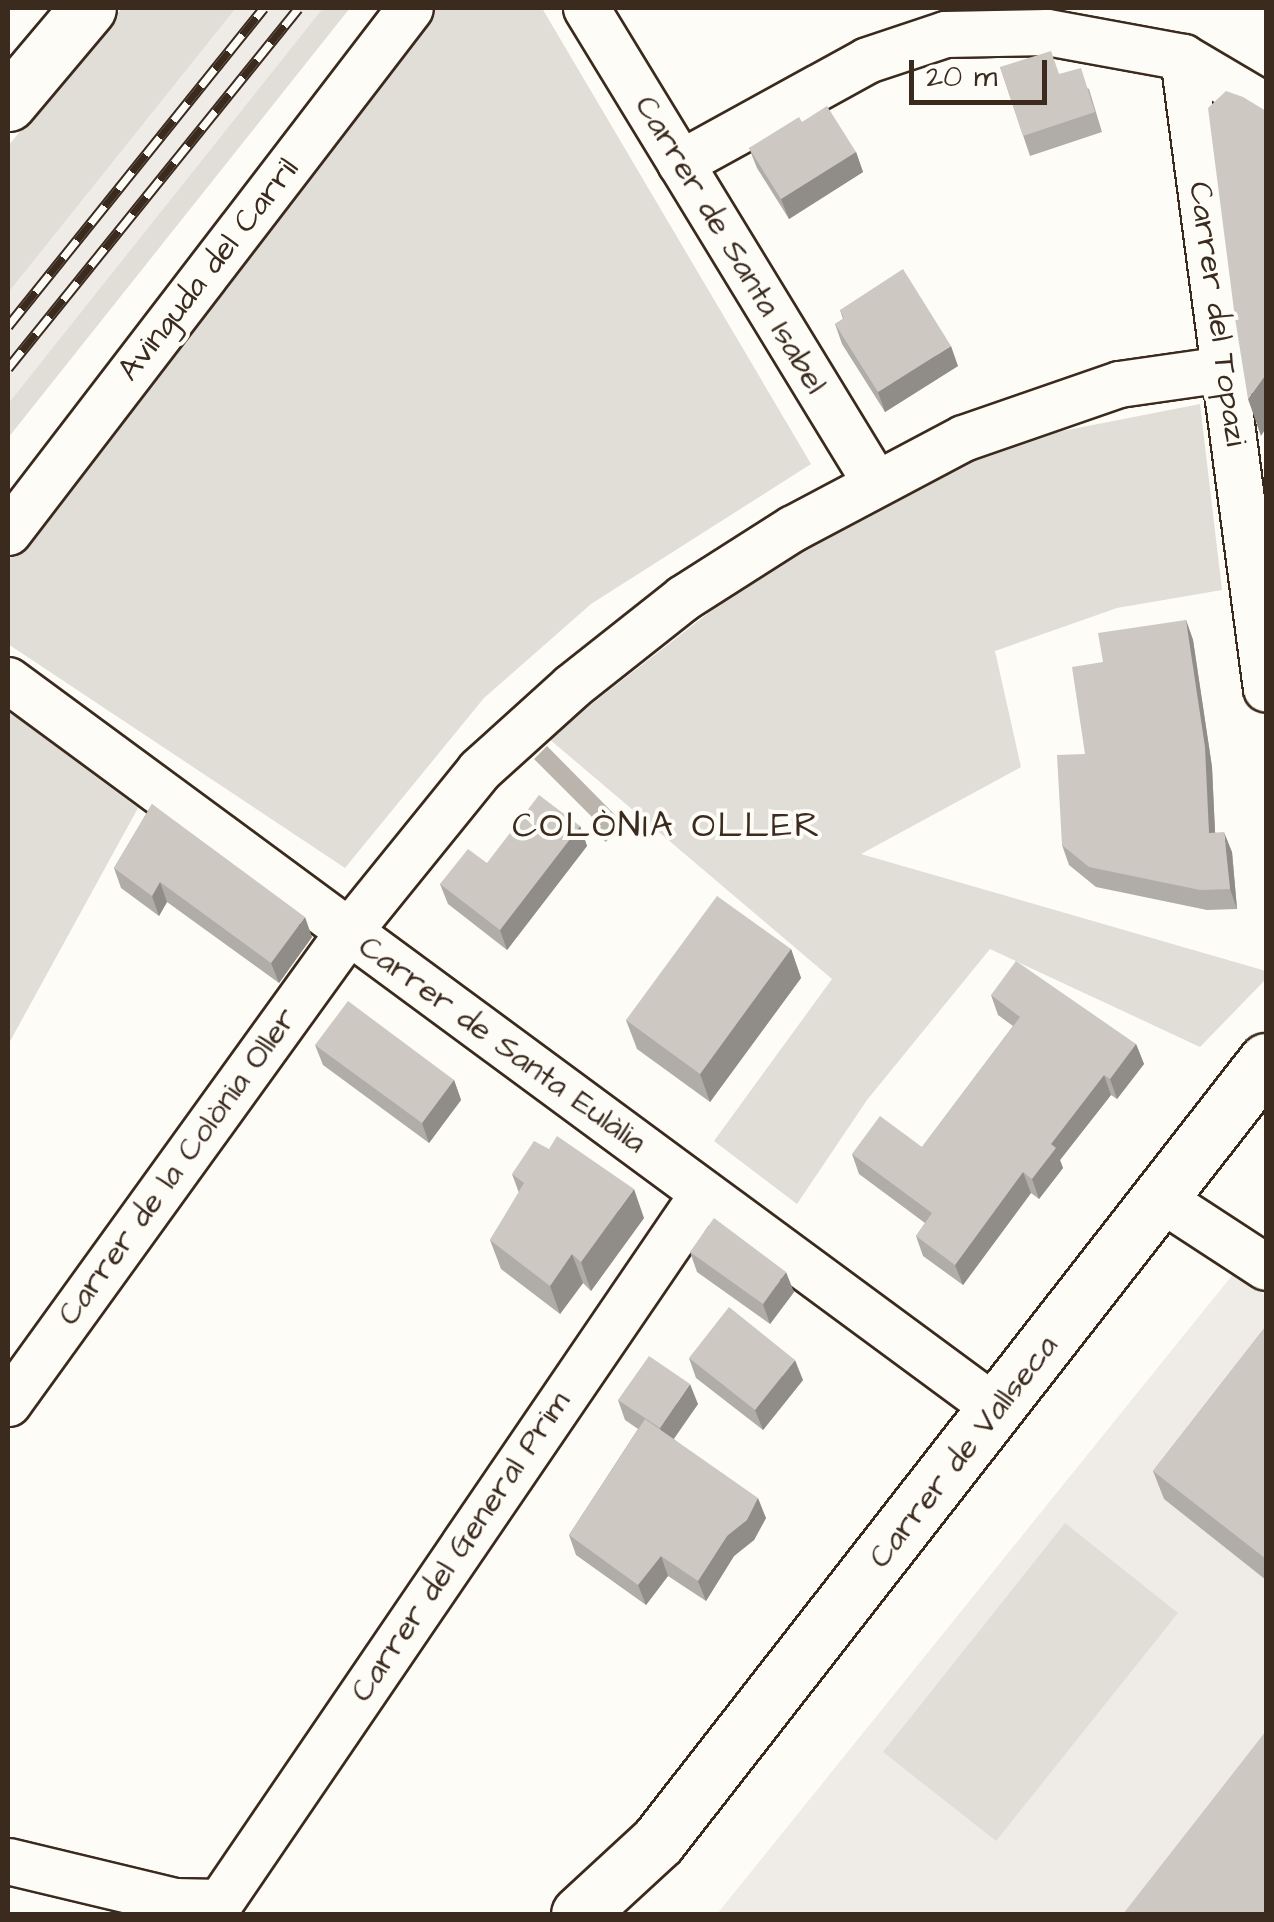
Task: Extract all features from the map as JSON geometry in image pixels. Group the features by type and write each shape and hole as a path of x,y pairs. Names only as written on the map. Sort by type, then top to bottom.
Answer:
{"street":[{"path":"8,102 88,8"},
{"name":"Avinguda del Carril","path":"8,532 410,8"},
{"name":"Carrer de Santa Isabel","path":"586,8 875,482"},
{"path":"680,162 867,60 945,34 1046,32 1183,57 1266,106"},
{"name":"Carrer del Topazi","path":"1183,57 1266,689"},
{"name":"Carrer de la Colònia Oller","path":"8,1402 348,932 479,770 572,686 683,598 875,482 963,438 1118,384 1224,370"},
{"name":"Carrer de Santa Eulàlia","path":"8,680 998,1410"},
{"name":"Carrer de Vallseca","path":"658,1841 998,1410 1266,1060"},
{"name":"Carrer del General Prim","path":"224,1908 702,1193"},
{"path":"1160,1198 1266,1267"},
{"path":"579,1914 658,1841"},
{"path":"624,1914 658,1841"},
{"path":"8,1861 174,1901 224,1908"}],"shaded area":[{"path":"122,8 236,8 8,293 8,146"},
{"path":"236,8 323,8 8,405 8,293"},
{"path":"323,8 350,8 8,438 8,404"},
{"path":"436,8 542,8 811,464 591,604 484,698 345,868 8,644 8,561"},
{"path":"1200,404 1222,590 1117,608 995,651 1021,767 861,854 1266,971 1266,979 1200,1047 990,949 867,1100 797,1204 714,1141 832,979 548,738 770,565 918,479 1057,432"},
{"path":"8,711 138,808 8,1045"},
{"path":"547,746 622,822 606,842 596,834 601,826 534,759"},
{"path":"1234,1273 1266,1296 1266,1914 717,1914"},
{"path":"1065,1523 1178,1613 996,1841 883,1752"}],"building":[{"path":"1051,51 1059,74 1081,68 1095,112 1023,136 1000,67"},
{"path":"1226,91 1266,111 1266,374 1248,399 1208,108"},
{"path":"827,106 856,152 781,199 749,148 799,117 802,122"},
{"path":"903,269 951,346 878,392 835,324 844,318 840,310"},
{"path":"1186,620 1205,747 1209,833 1224,832 1230,889 1200,890 1089,867 1062,845 1057,755 1085,754 1072,667 1103,662 1098,633"},
{"path":"539,795 580,826 500,930 440,884 468,849 487,863"},
{"path":"152,804 305,917 271,963 160,882 152,896 114,868"},
{"path":"717,896 791,949 700,1074 626,1020"},
{"path":"1016,961 1136,1044 1110,1079 1104,1075 1051,1144 1056,1148 1032,1179 1023,1172 955,1265 916,1236 932,1213 852,1154 880,1116 922,1147 1020,1017 991,995"},
{"path":"348,1001 454,1080 422,1123 315,1045"},
{"path":"557,1136 634,1189 581,1262 572,1254 550,1286 490,1240 524,1183 512,1174 534,1141 549,1149"},
{"path":"714,1218 786,1272 763,1304 690,1252"},
{"path":"729,1307 795,1360 755,1410 689,1358"},
{"path":"1266,1326 1266,1559 1153,1471"},
{"path":"649,1356 690,1384 660,1428 618,1400"},
{"path":"645,1419 758,1498 747,1520 727,1536 698,1581 661,1556 638,1585 569,1535"},
{"path":"1266,1731 1266,1914 1123,1914"}],"railway":[{"path":"8,326 264,8"},
{"path":"8,368 298,8"}],"district":[{"name":"COLÒNIA OLLER","path":"667,826"}]}
